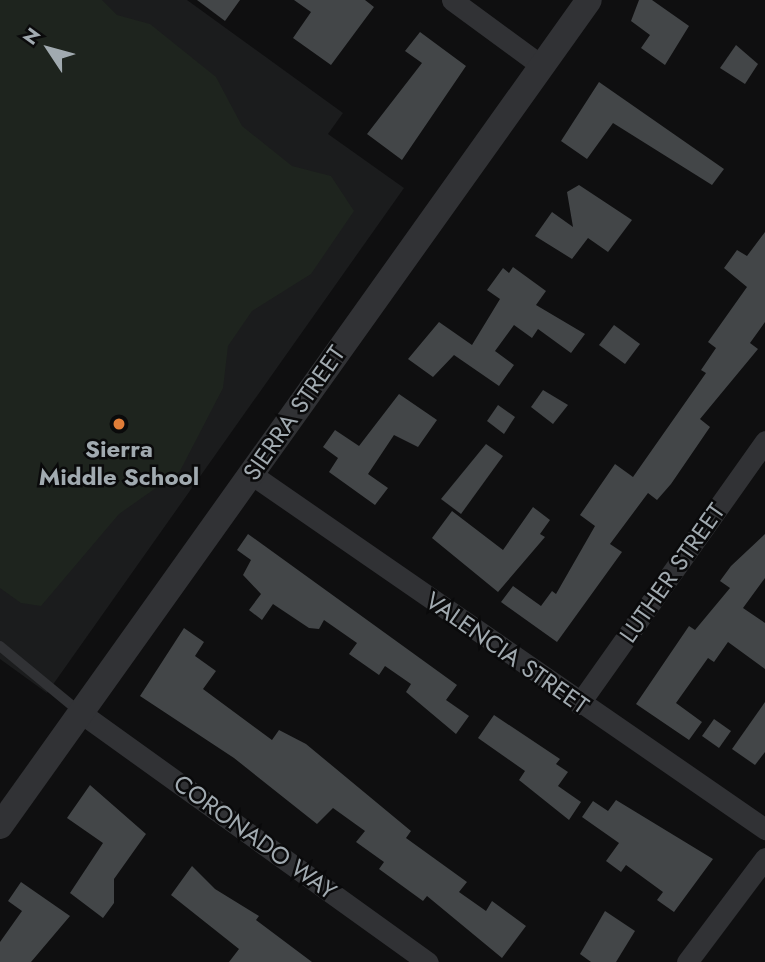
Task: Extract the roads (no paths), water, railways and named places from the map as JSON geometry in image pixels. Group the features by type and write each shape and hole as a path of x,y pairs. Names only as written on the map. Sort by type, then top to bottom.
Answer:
{"street":[{"path":"452,0 542,65"},
{"name":"SIERRA STREET","path":"0,826 589,0"},
{"name":"LUTHER STREET","path":"579,704 765,442"},
{"name":"VALENCIA STREET","path":"251,474 579,704 765,828"},
{"name":"CORONADO WAY","path":"81,713 428,962"},
{"path":"687,962 765,858"}],"lane":[{"path":"0,646 81,713"}],"place":[{"name":"Sierra Middle School","path":"119,424"}]}
